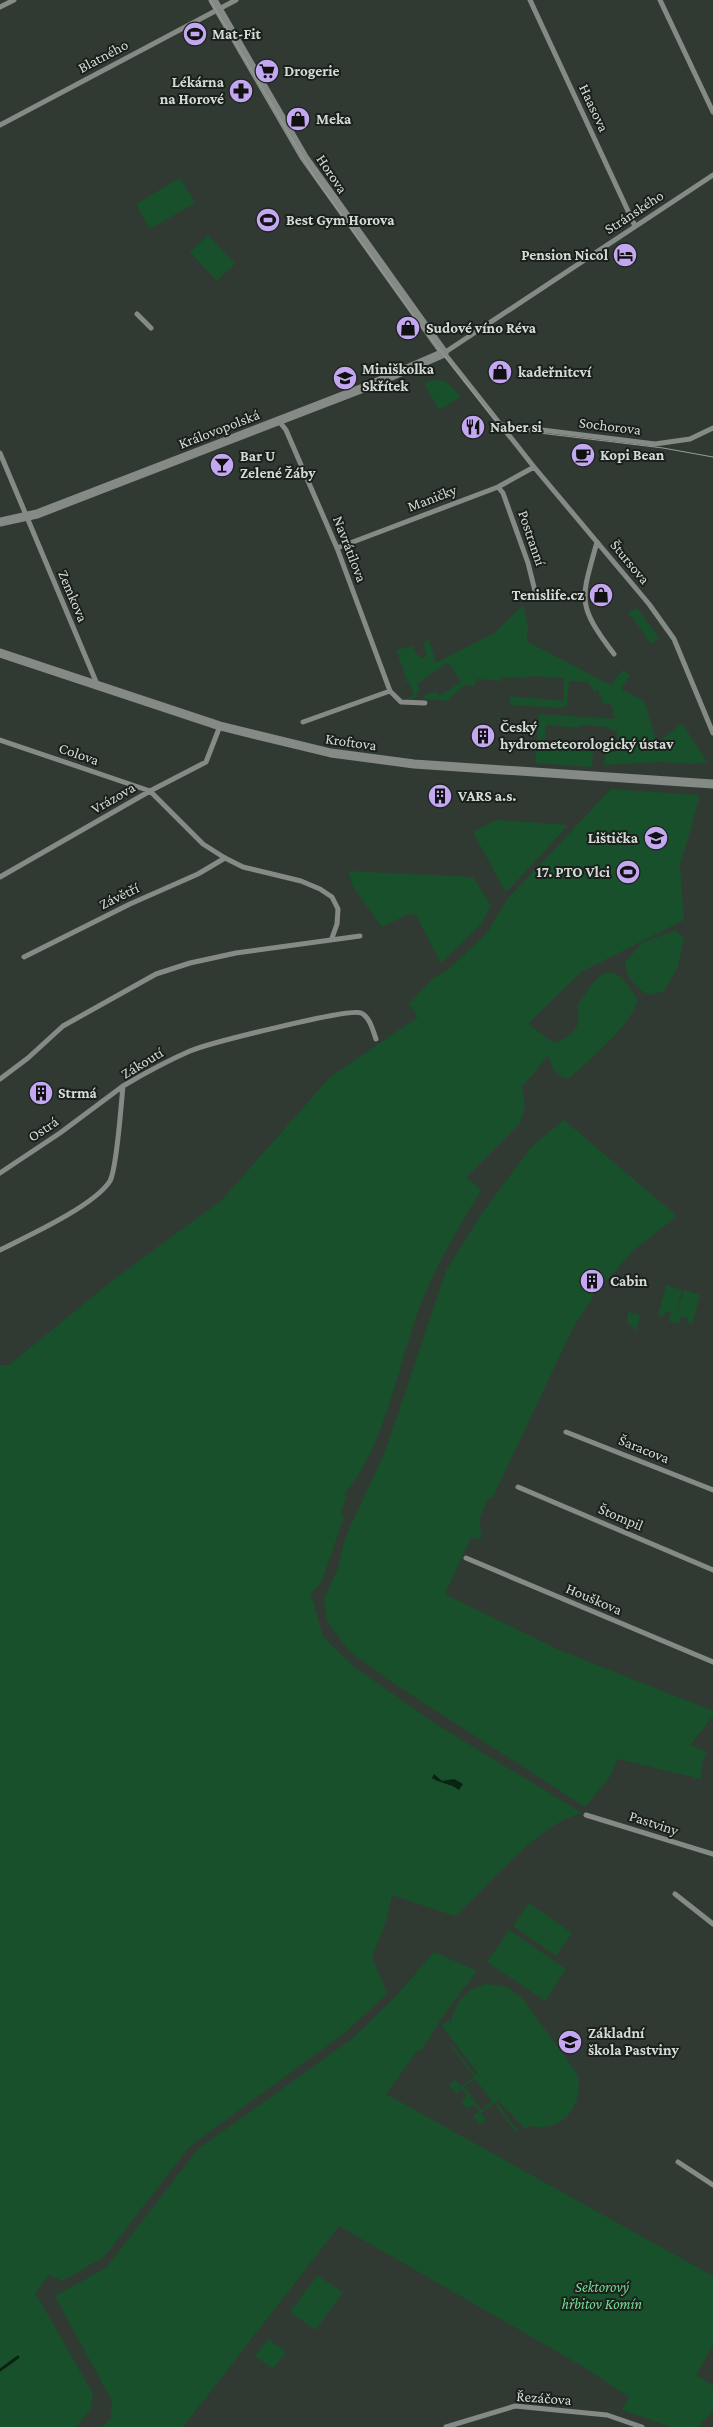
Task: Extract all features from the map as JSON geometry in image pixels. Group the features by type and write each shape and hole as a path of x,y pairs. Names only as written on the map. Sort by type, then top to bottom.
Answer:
{"street":[{"path":"0,7 14,0"},
{"name":"Horova","path":"214,0 308,164 444,353"},
{"name":"Blatného","path":"0,125 236,0"},
{"name":"Haasova","path":"530,0 635,226"},
{"path":"660,0 713,112"},
{"name":"Stránského","path":"444,353 713,175"},
{"path":"137,314 151,328"},
{"name":"Královopolská","path":"0,522 27,517 366,387 444,353"},
{"name":"Štursova","path":"444,353 534,467 649,604 674,639 713,733"},
{"name":"Navrátilova","path":"279,421 286,430 337,548 390,691"},
{"name":"Sochorova","path":"501,424 655,444 690,439 713,428"},
{"name":"Zemkova","path":"0,453 97,684"},
{"name":"Maničky","path":"337,548 498,487 534,467"},
{"name":"Postranní","path":"498,487 503,493 528,563 537,599"},
{"path":"596,542 584,587 585,608 595,629 614,654"},
{"name":"Kroftova","path":"0,653 220,726 316,751 412,764 713,784"},
{"path":"303,722 390,691 401,702 425,703"},
{"name":"Vrázova","path":"0,877 150,791 206,762 220,726"},
{"name":"Colova","path":"0,740 150,791"},
{"path":"150,791 203,844 225,858 243,867 300,881 332,897 338,909 337,924 332,938"},
{"name":"Závětří","path":"24,957 130,904 198,874 225,858"},
{"path":"0,1079 28,1058 63,1026 156,974 236,953 332,938 360,936"},
{"name":"Zákoutí","path":"0,1250 91,1201 110,1180 118,1136 123,1086 158,1065 193,1050 234,1038 340,1015 360,1013 368,1018 376,1039"},
{"name":"Ostrá","path":"0,1173 60,1133 123,1086"},
{"name":"Šaracova","path":"566,1432 713,1490"},
{"name":"Štompil","path":"518,1487 713,1570"},
{"name":"Houškova","path":"466,1558 713,1662"},
{"name":"Pastviny","path":"586,1815 713,1854"},
{"path":"675,1894 713,1924"},
{"path":"678,2162 713,2185"},
{"name":"Řezáčova","path":"446,2427 516,2406 607,2415 642,2427"}],"green space":[{"path":"180,178 195,203 150,229 136,204"},
{"path":"208,235 235,264 217,281 190,252"},
{"path":"435,380 445,381 461,396 439,410 424,383"},
{"path":"523,605 529,631 526,632 528,642 611,685 623,670 630,675 621,689 644,701 657,743 682,723 707,762 692,764 661,762 604,765 605,752 616,752 617,731 609,730 609,727 580,725 580,728 546,725 544,747 593,751 592,767 535,763 539,714 615,719 611,704 603,703 598,690 595,692 587,682 569,681 567,705 562,708 509,705 510,696 563,701 564,678 530,676 529,678 499,677 501,681 476,679 475,686 465,685 447,701 424,699 425,695 436,692 439,696 461,682 448,662 417,684 420,689 414,699 406,698 414,695 408,681 400,685 407,680 396,650 413,646 416,655 419,654 420,658 427,656 423,642 427,641 428,637 436,663 494,633"},
{"path":"637,608 659,638 651,644 632,617 627,613"},
{"path":"611,789 699,795 680,865 684,920 581,972 528,1024 554,1043 566,1037 577,1025 579,1013 577,1006 592,984 606,973 612,972 619,976 628,985 637,999 635,1008 619,1030 568,1079 557,1073 548,1056 522,1087 525,1106 520,1123 466,1177 481,1190 446,1250 423,1298 380,1431 359,1474 345,1493 346,1497 341,1513 344,1517 322,1581 311,1594 323,1637 353,1666 437,1725 582,1813 564,1820 530,1843 455,1916 392,1895 386,1922 372,1957 387,1993 347,2031 189,2147 105,2256 63,2281 49,2275 35,2294 93,2394 91,2408 76,2427 0,2427 0,1365 9,1365 117,1277 222,1200 330,1077 418,1017 409,1004 433,979 449,969 487,933 508,898"},
{"path":"496,820 568,825 506,893 473,832"},
{"path":"348,871 473,877 491,906 480,925 441,963 416,915 409,914 382,927 353,887"},
{"path":"675,931 684,937 678,967 664,991 650,995 641,990 629,977 625,962 643,942"},
{"path":"564,1120 677,1216 633,1251 596,1292 574,1326 492,1499 488,1498 480,1519 481,1539 471,1538 445,1594 559,1650 713,1711 713,1716 690,1745 707,1752 702,1763 701,1779 618,1759 609,1778 585,1807 393,1683 349,1651 327,1621 324,1599 338,1568 345,1538 385,1452 446,1271 482,1213 532,1146"},
{"path":"666,1285 682,1290 676,1314 684,1290 700,1295 692,1324 687,1322 688,1318 681,1316 679,1324 669,1321 671,1313 665,1312 664,1316 658,1315"},
{"path":"628,1312 640,1315 636,1331 627,1322"},
{"path":"529,1903 572,1933 556,1956 513,1926"},
{"path":"509,1930 566,1969 545,2001 487,1962"},
{"name":"Sektorový hřbitov Komín","path":"434,1952 477,1971 443,2016 421,2051 418,2050 386,2094 713,2276 713,2346 696,2375 713,2386 713,2412 698,2427 671,2427 622,2410 629,2397 582,2366 339,2226 183,2427 102,2427 111,2418 112,2401 55,2296 106,2268 198,2149 353,2038 396,1996"},
{"path":"488,1984 507,1987 522,1998 578,2075 579,2087 574,2107 561,2121 541,2127 529,2126 525,2129 498,2100 496,2102 518,2131 518,2135 494,2103 481,2113 486,2120 480,2125 473,2116 480,2111 473,2105 468,2109 461,2101 467,2096 462,2089 456,2094 449,2085 455,2080 461,2087 474,2077 450,2045 452,2045 475,2075 478,2073 442,2026 448,2020 451,2022 456,2008 463,1997 480,1986","holes":["475,2079 492,2101 481,2110 464,2087"]},
{"path":"318,2275 343,2293 315,2330 290,2312"},
{"path":"268,2339 286,2352 273,2369 255,2356"}],"shaded area":[{"path":"434,1774 442,1781 454,1779 463,1784 459,1790 432,1778"}],"waterway":[{"path":"0,2370 18,2357"}],"tram line":[{"path":"210,0 315,178 421,326 493,418 515,430 663,448 713,457"}],"place":[{"name":"Mat-Fit","path":"195,34"},
{"name":"Drogerie","path":"267,71"},
{"name":"Lékárna na Horové","path":"241,91"},
{"name":"Meka","path":"298,119"},
{"name":"Best Gym Horova","path":"268,220"},
{"name":"Pension Nicol","path":"625,255"},
{"name":"Sudové víno Réva","path":"408,328"},
{"name":"kadeřnitcví","path":"500,372"},
{"name":"Miniškolka Skřítek","path":"345,378"},
{"name":"Naber si","path":"473,427"},
{"name":"Kopi Bean","path":"583,455"},
{"name":"Bar U Zelené Žáby","path":"222,465"},
{"name":"Tenislife.cz","path":"601,595"},
{"name":"Český hydrometeorologický ústav","path":"483,736"},
{"name":"VARS a.s.","path":"440,796"},
{"name":"Lištička","path":"656,838"},
{"name":"17. PTO Vlci","path":"628,872"},
{"name":"Strmá","path":"41,1093"},
{"name":"Cabin","path":"592,1281"},
{"name":"Základní škola Pastviny","path":"570,2042"}]}
